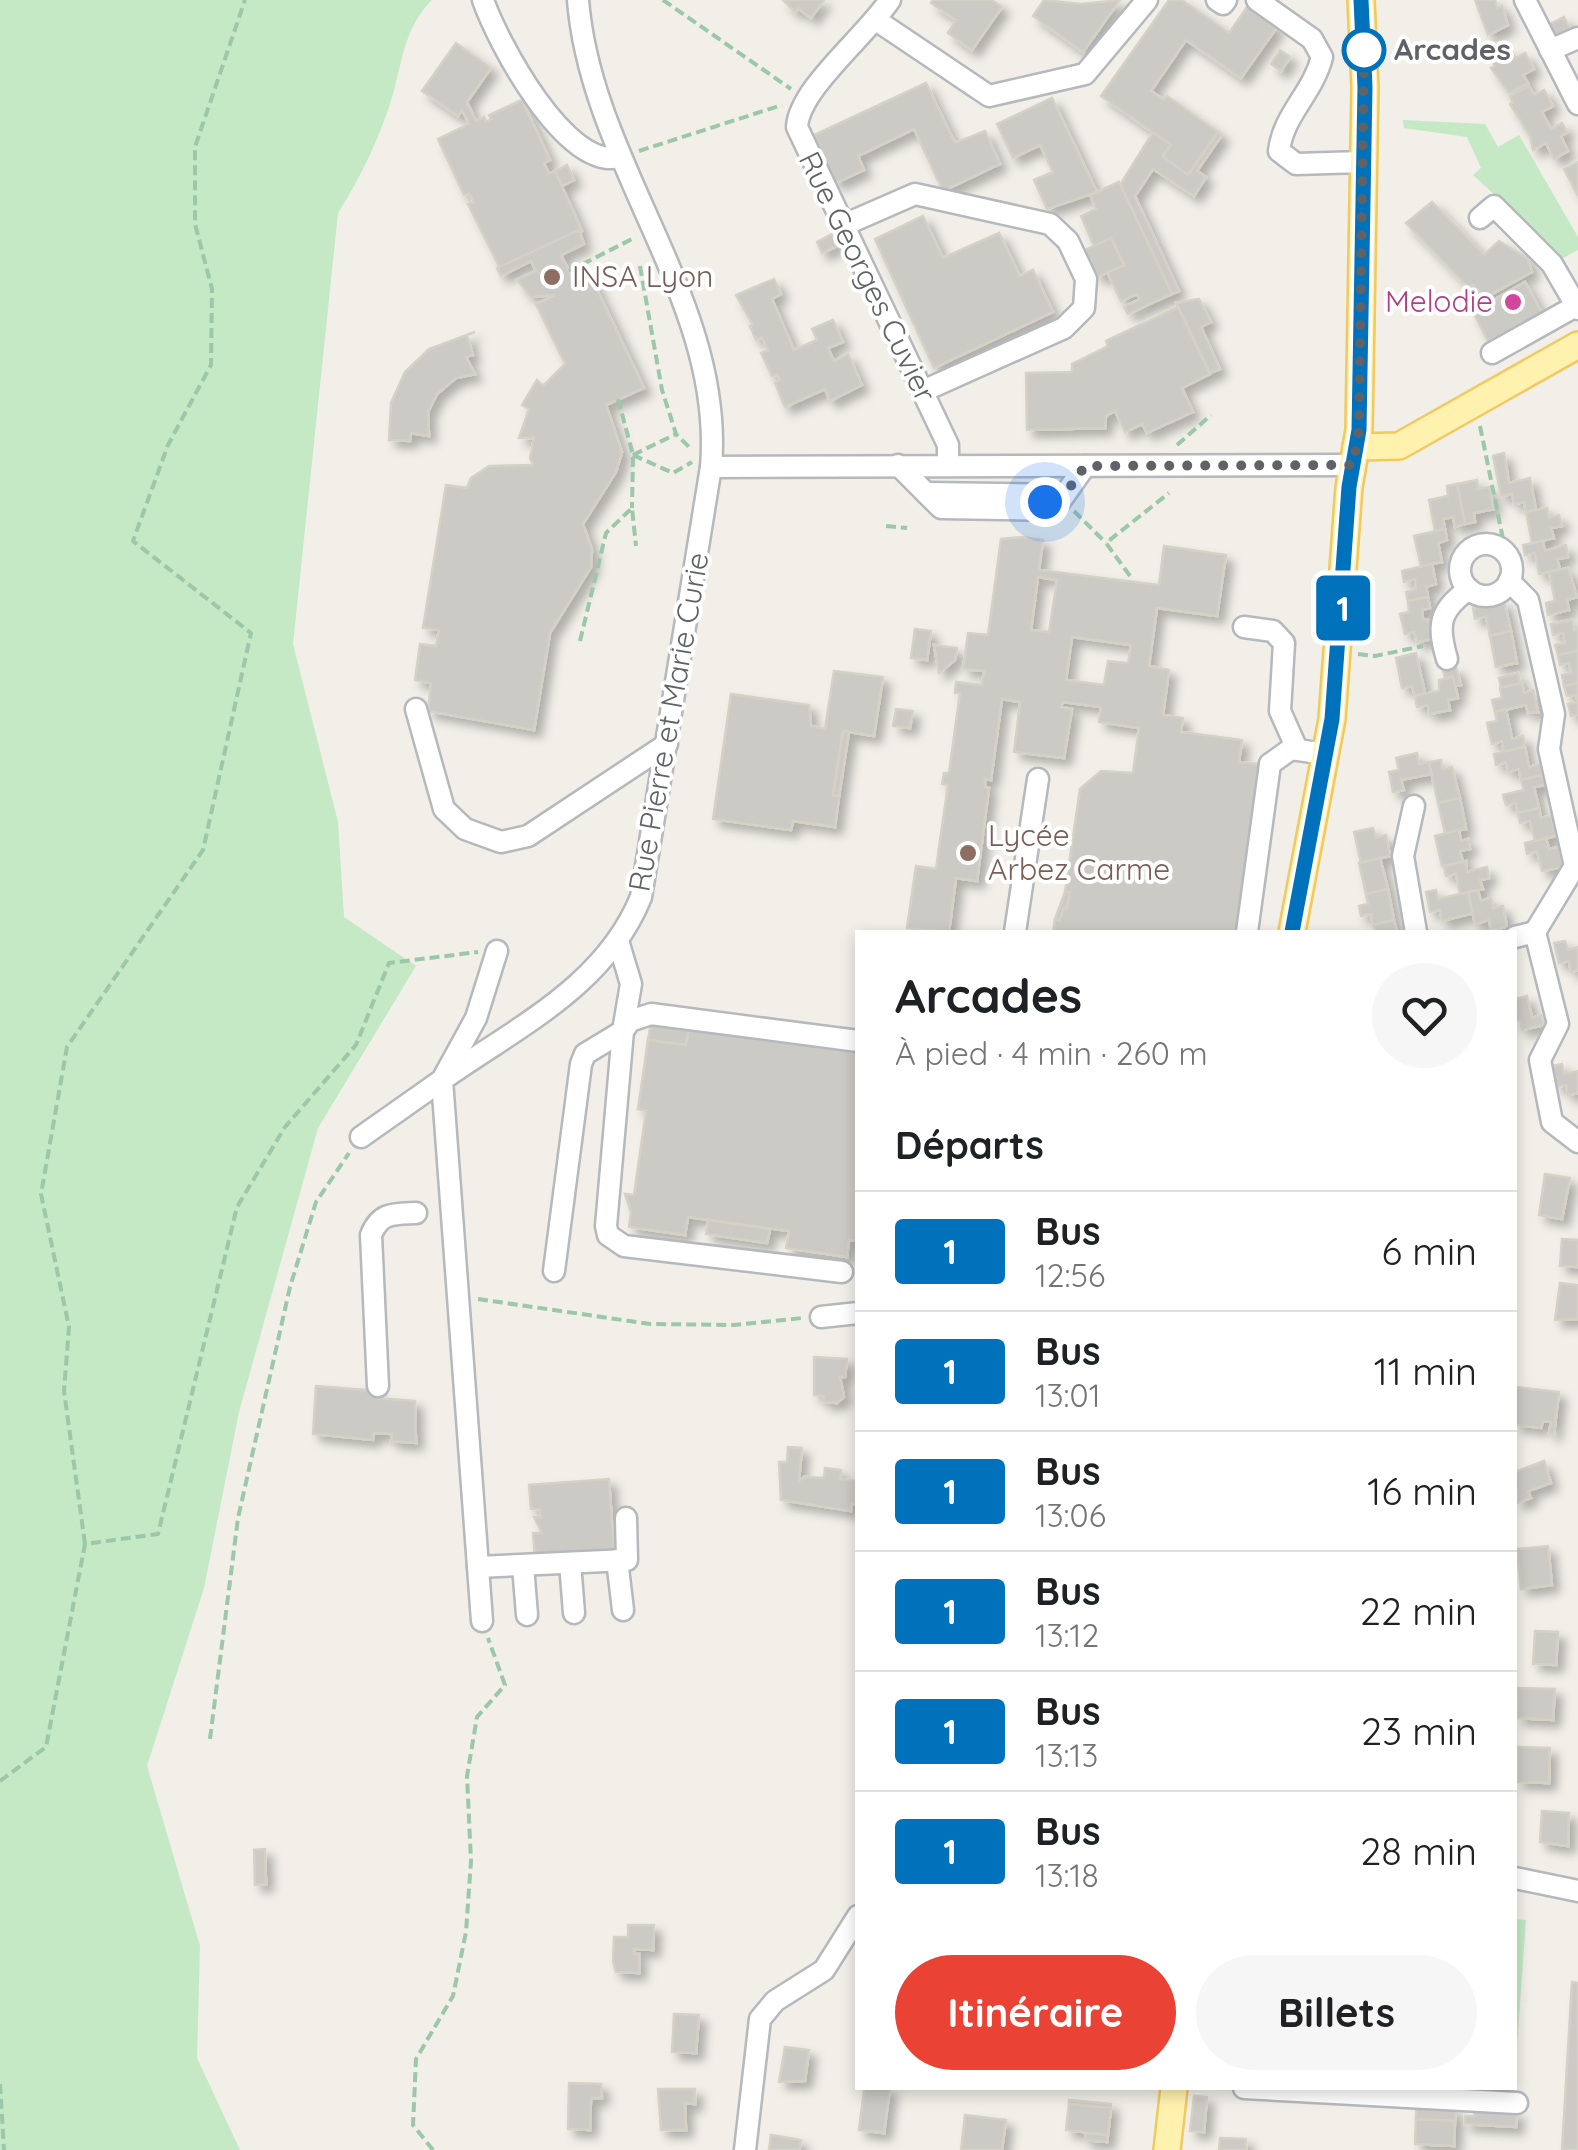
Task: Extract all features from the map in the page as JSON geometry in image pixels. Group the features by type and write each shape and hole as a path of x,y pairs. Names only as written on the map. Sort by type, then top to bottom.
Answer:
{"main road":[{"path":"1292,930 1326,754 1340,652 1354,456 1362,162 1361,0"},
{"path":"1354,456 1399,446 1578,345"},
{"path":"1167,2150 1174,2090"}],"street":[{"path":"483,0 516,69 544,110 597,156 620,158"},
{"name":"Rue Pierre et Marie Curie","path":"361,1138 583,983 619,944 641,897 712,467 712,396 702,352 620,158 594,85 578,0"},
{"path":"804,98 890,0"},
{"path":"876,20 989,96 1084,74 1148,0"},
{"path":"1258,0 1312,39 1322,57 1316,80 1282,129 1279,151 1296,164 1362,162"},
{"path":"1525,0 1578,104"},
{"path":"1550,50 1578,38"},
{"name":"Rue Georges Cuvier","path":"804,98 797,115 799,137 948,444 948,465"},
{"path":"844,224 915,194 1031,220 1059,230 1086,279 1084,308 1064,328 923,391"},
{"path":"1480,218 1494,206 1552,264 1577,308 1492,353"},
{"path":"712,467 1085,466 1354,456"},
{"path":"898,465 926,494 1061,499 1085,466"},
{"path":"1492,545 1506,554 1512,567 1509,581 1491,595 1468,589 1460,566 1468,551 1492,545"},
{"path":"1509,581 1528,600 1554,714 1549,750 1575,866 1525,934 1558,1024 1540,1060 1552,1122 1578,1142"},
{"path":"1444,651 1448,604 1468,589"},
{"path":"1244,626 1273,631 1284,644 1280,711 1297,749"},
{"path":"416,709 444,809 466,828 501,842 528,836 667,744"},
{"path":"1247,930 1268,770 1278,754 1297,749 1326,754"},
{"path":"1015,930 1038,778"},
{"path":"1414,806 1403,856 1416,930"},
{"path":"619,944 630,984 608,1235 624,1246 842,1272"},
{"path":"482,1621 442,1080 476,1018 497,951"},
{"path":"554,1271 585,1054 623,1031 630,1022 650,1014 855,1041"},
{"path":"378,1386 371,1235 386,1214 416,1213"},
{"path":"822,1316 855,1312"},
{"path":"478,1567 627,1560 626,1518"},
{"path":"617,1560 622,1610"},
{"path":"570,1563 574,1613"},
{"path":"523,1566 527,1615"},
{"path":"1517,1878 1578,1891"},
{"path":"746,2150 760,2019 775,2001 824,1970 855,1921"},
{"path":"1281,2090 1518,2103"}],"path":[{"path":"0,1781 46,1747 86,1544 64,1391 69,1327 41,1194 67,1047 203,850 251,633 133,541 168,445 211,365 212,290 195,224 195,147 246,0"},
{"path":"664,0 804,98"},
{"path":"643,150 804,98"},
{"path":"569,271 650,230"},
{"path":"633,455 673,473 693,462 690,445 676,434 653,354 640,266"},
{"path":"618,400 633,455 636,546"},
{"path":"1475,402 1506,554"},
{"path":"1171,451 1211,415"},
{"path":"633,455 676,434"},
{"path":"1106,542 1169,493"},
{"path":"1061,499 1106,542 1130,576"},
{"path":"580,642 606,533 632,508"},
{"path":"886,526 907,528"},
{"path":"1340,652 1375,656 1444,651"},
{"path":"86,1544 158,1534 237,1207 285,1127 356,1045 389,963 413,957 497,951"},
{"path":"210,1739 238,1518 290,1287 316,1202 361,1138"},
{"path":"459,1296 650,1324 734,1325 822,1316"},
{"path":"433,2150 412,2125 416,2059 453,1996 469,1897 470,1756 477,1717 505,1686 482,1621"},
{"path":"0,2084 4,2150"}],"green space":[{"path":"0,0 432,0 414,24 378,135 338,213 293,644 338,822 344,917 416,966 318,1128 239,1412 204,1588 147,1766 200,1946 197,2058 240,2150 0,2150"},
{"path":"1403,120 1485,124 1498,147 1519,135 1578,237 1578,250 1552,264 1521,219 1473,175 1481,168 1467,137 1404,128"},
{"path":"1517,1919 1526,1920 1517,2045"}],"building":[{"path":"783,0 824,0 811,18 798,8 795,12"},
{"path":"992,0 1002,7 972,50 948,33 956,20 931,3"},
{"path":"1044,0 1081,4 1120,0 1083,52 1033,16"},
{"path":"1169,0 1182,0 1229,33 1247,7 1277,27 1241,78 1186,40 1151,91 1164,100 1167,96 1218,132 1188,175 1162,156 1171,145 1101,96"},
{"path":"1475,0 1495,0 1497,8 1502,6 1508,25 1488,35"},
{"path":"1564,17 1572,32 1558,40 1550,24"},
{"path":"456,43 491,68 467,102 476,121 484,117 486,122 491,119 489,115 522,100 550,160 544,163 549,174 555,171 582,231 500,268 468,204 474,202 469,193 464,195 438,139 469,124 462,110 458,116 422,91"},
{"path":"1280,50 1290,57 1281,71 1271,64"},
{"path":"1511,50 1516,58 1525,53 1534,69 1523,75 1528,83 1509,93 1491,68 1495,66 1491,60"},
{"path":"926,83 955,143 985,131 1000,164 943,191 914,129 858,156 864,170 836,183 814,135"},
{"path":"1529,86 1534,95 1544,90 1553,106 1542,112 1551,129 1562,123 1567,132 1561,136 1568,151 1554,159 1546,143 1533,150 1530,136 1510,104 1510,96"},
{"path":"1052,98 1097,192 1047,209 1034,180 1053,172 1040,145 1013,158 997,124"},
{"path":"1153,132 1171,145 1162,156 1188,175 1218,132 1222,135 1197,171 1206,177 1194,196 1153,169 1135,196 1179,291 1172,294 1120,185"},
{"path":"1578,162 1578,196 1564,169"},
{"path":"567,165 574,180 562,186 555,171"},
{"path":"1119,182 1172,294 1128,314 1124,307 1140,299 1137,294 1121,301 1107,272 1124,265 1111,238 1094,246 1081,216 1096,209 1090,195"},
{"path":"1432,202 1484,255 1499,241 1527,258 1532,272 1485,298 1473,285 1469,288 1406,223"},
{"path":"923,216 943,258 999,233 1020,276 1033,270 1053,312 934,368 875,239"},
{"path":"579,230 584,244 561,255 576,285 592,279 644,388 606,405 622,452 616,472 583,524 592,550 591,567 550,633 534,730 428,711 431,683 415,680 420,644 436,646 439,630 423,628 446,485 467,488 471,478 489,466 533,465 530,458 534,438 519,438 529,409 522,405 537,380 543,386 565,364 536,304 555,295 531,297 517,280 536,271 531,261 501,276 497,268"},
{"path":"832,234 837,246 822,253 817,242"},
{"path":"1111,238 1124,265 1098,277 1085,250"},
{"path":"774,279 781,294 772,299 794,350 817,340 812,329 833,320 843,342 828,348 834,361 848,354 862,385 830,401 825,389 785,407 775,383 780,380 777,374 772,376 761,353 768,350 762,337 756,340 750,326 753,325 736,295"},
{"name":"Melodie","path":"1525,282 1543,315 1488,341 1473,312"},
{"path":"1199,299 1211,322 1201,327 1220,369 1210,373 1176,303"},
{"path":"1178,307 1210,374 1182,388 1193,412 1147,433 1142,424 1125,432 1115,411 1106,416 1105,428 1027,430 1026,373 1072,372 1072,364 1108,346 1106,341"},
{"path":"475,332 467,335 473,355 466,357 475,374 456,378 437,394 428,412 429,436 411,433 410,441 389,440 391,403 405,372 429,349"},
{"path":"1504,453 1509,483 1530,478 1536,510 1526,512 1524,502 1514,504 1512,494 1501,496 1493,456"},
{"path":"1477,480 1478,489 1489,487 1494,509 1474,513 1475,522 1465,524 1457,484"},
{"path":"1457,484 1465,524 1455,527 1453,517 1443,519 1445,529 1435,531 1429,500 1448,496 1447,486"},
{"path":"1547,508 1549,518 1559,515 1562,526 1551,528 1554,538 1532,543 1526,512"},
{"path":"1445,529 1447,540 1438,543 1442,562 1421,566 1414,536"},
{"path":"1001,539 1043,540 1039,570 1159,585 1164,546 1226,555 1217,616 1157,608 1149,666 1169,670 1163,715 1183,718 1181,732 1242,740 1239,762 1259,764 1236,930 1053,930 1055,919 1060,920 1063,908 1067,908 1070,892 1065,892 1080,789 1101,771 1133,773 1139,728 1099,722 1101,707 1063,702 1061,707 1072,709 1064,758 1014,752 1020,702 1002,699 991,780 985,779 985,787 989,788 977,881 956,878 949,930 907,928 916,866 936,869 948,785 942,784 944,773 949,773 960,693 955,693 956,682 982,685 984,671 963,669 968,633 988,635","holes":["1038,577 1057,580 1049,632 1031,630","1072,637 1131,645 1128,663 1108,661 1104,685 1066,680"]},
{"path":"1543,541 1545,551 1566,545 1568,557 1557,559 1560,569 1539,574 1535,553 1525,555 1523,545"},
{"path":"1432,564 1436,584 1426,587 1428,597 1408,601 1406,592 1416,589 1415,579 1404,582 1402,571"},
{"path":"1568,568 1577,597 1567,600 1569,610 1548,615 1546,603 1555,601 1549,572"},
{"path":"1428,597 1430,608 1422,610 1423,619 1438,622 1433,639 1417,642 1414,632 1405,634 1400,614 1409,612 1408,601"},
{"path":"1504,601 1511,631 1490,636 1486,616 1475,619 1473,608"},
{"path":"1572,620 1574,630 1578,629 1578,651 1558,655 1555,645 1565,643 1563,633 1553,635 1551,624"},
{"path":"915,629 931,631 927,660 911,658"},
{"path":"1511,631 1517,663 1496,667 1490,636"},
{"path":"934,645 957,648 955,660 939,673"},
{"path":"1578,651 1578,683 1564,686 1562,675 1571,673 1569,663 1560,665 1558,655"},
{"path":"1416,653 1425,693 1415,696 1412,686 1402,688 1396,658"},
{"path":"1456,667 1461,685 1455,686 1453,677 1445,678 1443,670"},
{"path":"834,671 883,677 874,736 843,731 833,795 839,796 835,827 793,821 791,830 713,819 731,694 809,705 811,726 825,729"},
{"path":"1518,673 1520,684 1501,688 1499,678"},
{"path":"1453,677 1458,698 1448,700 1450,710 1429,714 1428,705 1417,707 1415,696 1439,691 1439,680"},
{"path":"1522,683 1524,693 1533,690 1538,712 1528,713 1526,705 1495,712 1492,700 1502,698 1500,688"},
{"path":"1578,683 1578,702 1576,695 1567,696 1564,686"},
{"path":"1578,702 1578,714 1571,716 1568,704"},
{"path":"896,709 913,711 910,728 893,726"},
{"path":"1506,709 1512,739 1523,736 1525,747 1504,752 1502,741 1492,744 1487,723 1497,721 1495,712"},
{"path":"843,731 849,732 839,796 833,795"},
{"path":"1525,747 1529,767 1540,764 1542,775 1521,780 1519,769 1508,772 1506,762 1496,765 1494,754"},
{"path":"1417,753 1419,764 1429,762 1431,774 1401,780 1404,790 1393,792 1389,772 1399,770 1396,758"},
{"path":"1441,760 1442,769 1452,767 1460,798 1438,803 1429,762"},
{"path":"1542,775 1545,785 1534,787 1539,808 1518,813 1516,803 1506,805 1503,795 1524,790 1521,780"},
{"path":"1460,798 1466,829 1445,833 1438,803"},
{"path":"1539,808 1541,818 1551,816 1556,836 1535,841 1530,821 1520,823 1518,813"},
{"path":"1373,828 1376,838 1386,835 1390,856 1361,863 1354,832"},
{"path":"1459,830 1461,841 1468,839 1470,849 1460,851 1463,862 1442,866 1435,836"},
{"path":"1546,838 1549,849 1559,847 1563,867 1542,871 1537,851 1527,854 1525,843"},
{"path":"1380,858 1388,889 1366,894 1359,863"},
{"path":"1466,861 1467,872 1487,867 1489,878 1480,880 1483,889 1460,894 1456,874 1446,876 1444,866"},
{"path":"1388,889 1394,920 1373,925 1371,914 1361,916 1359,906 1368,904 1366,894"},
{"path":"1436,890 1438,899 1468,892 1473,913 1442,921 1440,910 1430,912 1426,892"},
{"path":"1478,890 1481,901 1491,898 1493,908 1503,906 1507,927 1491,930 1489,920 1475,924 1468,892"},
{"path":"1065,892 1070,892 1067,908 1063,908 1060,920 1055,919"},
{"path":"1394,920 1396,930 1374,930 1373,925"},
{"path":"1565,941 1568,950 1578,947 1578,970 1571,972 1569,961 1559,963 1554,943"},
{"path":"1527,996 1532,1018 1541,1015 1544,1025 1522,1030 1520,1020 1517,1021 1517,998"},
{"path":"651,1023 689,1028 686,1045 648,1040"},
{"path":"689,1028 855,1052 855,1241 849,1240 847,1257 786,1248 789,1231 688,1217 685,1235 629,1227 631,1212 625,1194 634,1195 646,1111 638,1109 648,1040 686,1045"},
{"path":"1562,1064 1564,1074 1578,1071 1578,1093 1568,1095 1566,1085 1557,1087 1553,1066"},
{"path":"1545,1174 1570,1178 1562,1219 1539,1215"},
{"path":"708,1220 770,1229 767,1243 706,1234"},
{"path":"1562,1239 1578,1240 1578,1267 1560,1266"},
{"path":"1560,1283 1578,1285 1578,1319 1555,1320"},
{"path":"814,1357 847,1359 845,1377 840,1377 844,1397 837,1403 823,1402 824,1396 814,1395"},
{"path":"316,1386 377,1391 377,1398 415,1401 416,1443 391,1441 392,1434 374,1433 373,1440 313,1434"},
{"path":"1517,1387 1559,1392 1554,1434 1549,1433 1551,1422 1543,1421 1541,1428 1517,1425"},
{"path":"788,1447 802,1448 799,1481 804,1477 824,1478 825,1468 841,1470 840,1479 855,1481 855,1504 851,1511 781,1500 779,1462 787,1462"},
{"path":"1544,1461 1551,1483 1528,1491 1531,1498 1517,1503 1517,1471"},
{"path":"609,1479 614,1552 535,1558 533,1533 542,1533 534,1517 541,1517 540,1509 531,1509 529,1485"},
{"path":"1548,1546 1552,1585 1521,1589 1517,1549"},
{"path":"1535,1631 1558,1632 1556,1665 1533,1664"},
{"path":"1518,1688 1555,1689 1553,1720 1517,1718"},
{"path":"1518,1747 1550,1748 1549,1783 1517,1782"},
{"path":"1542,1811 1569,1813 1568,1846 1540,1842"},
{"path":"265,1849 266,1884 255,1885 254,1850"},
{"path":"628,1925 654,1925 653,1950 634,1949 634,1954 639,1954 639,1973 616,1972 613,1961 614,1937 628,1937"},
{"path":"1572,1982 1578,1983 1578,2150 1562,2150"},
{"path":"674,2014 699,2015 696,2053 672,2052"},
{"path":"785,2047 809,2050 805,2081 779,2082"},
{"path":"569,2083 601,2084 602,2098 591,2098 590,2130 568,2129"},
{"path":"658,2089 695,2089 695,2104 685,2103 686,2130 661,2130"},
{"path":"864,2090 890,2090 884,2133 859,2130"},
{"path":"1194,2096 1207,2097 1204,2132 1190,2131"},
{"path":"1069,2100 1111,2104 1111,2108 1069,2104"},
{"path":"1069,2104 1111,2108 1108,2135 1066,2130"},
{"path":"1416,2107 1456,2109 1455,2121 1416,2119"},
{"path":"1475,2110 1517,2112 1516,2127 1465,2124 1465,2116 1474,2116"},
{"path":"965,2115 1006,2120 1002,2150 961,2150"},
{"path":"1416,2119 1455,2121 1454,2146 1415,2144"},
{"path":"1086,2133 1108,2135 1107,2142 1085,2140"},
{"path":"771,2135 801,2140 799,2150 769,2150"},
{"path":"1220,2138 1246,2139 1246,2150 1219,2150"}],"bus line":[{"name":"1","path":"1292,930 1332,719 1340,652 1349,487 1359,430 1365,87 1361,0"}],"place":[{"name":"Arcades","path":"1364,50"},
{"name":"INSA Lyon","path":"552,277"},
{"name":"Melodie","path":"1513,302"},
{"name":"Lycée Arbez Carme","path":"968,853"}],"route":[{"path":"1045,502 1058,504 1085,466 1353,465 1359,430 1364,50"}]}
